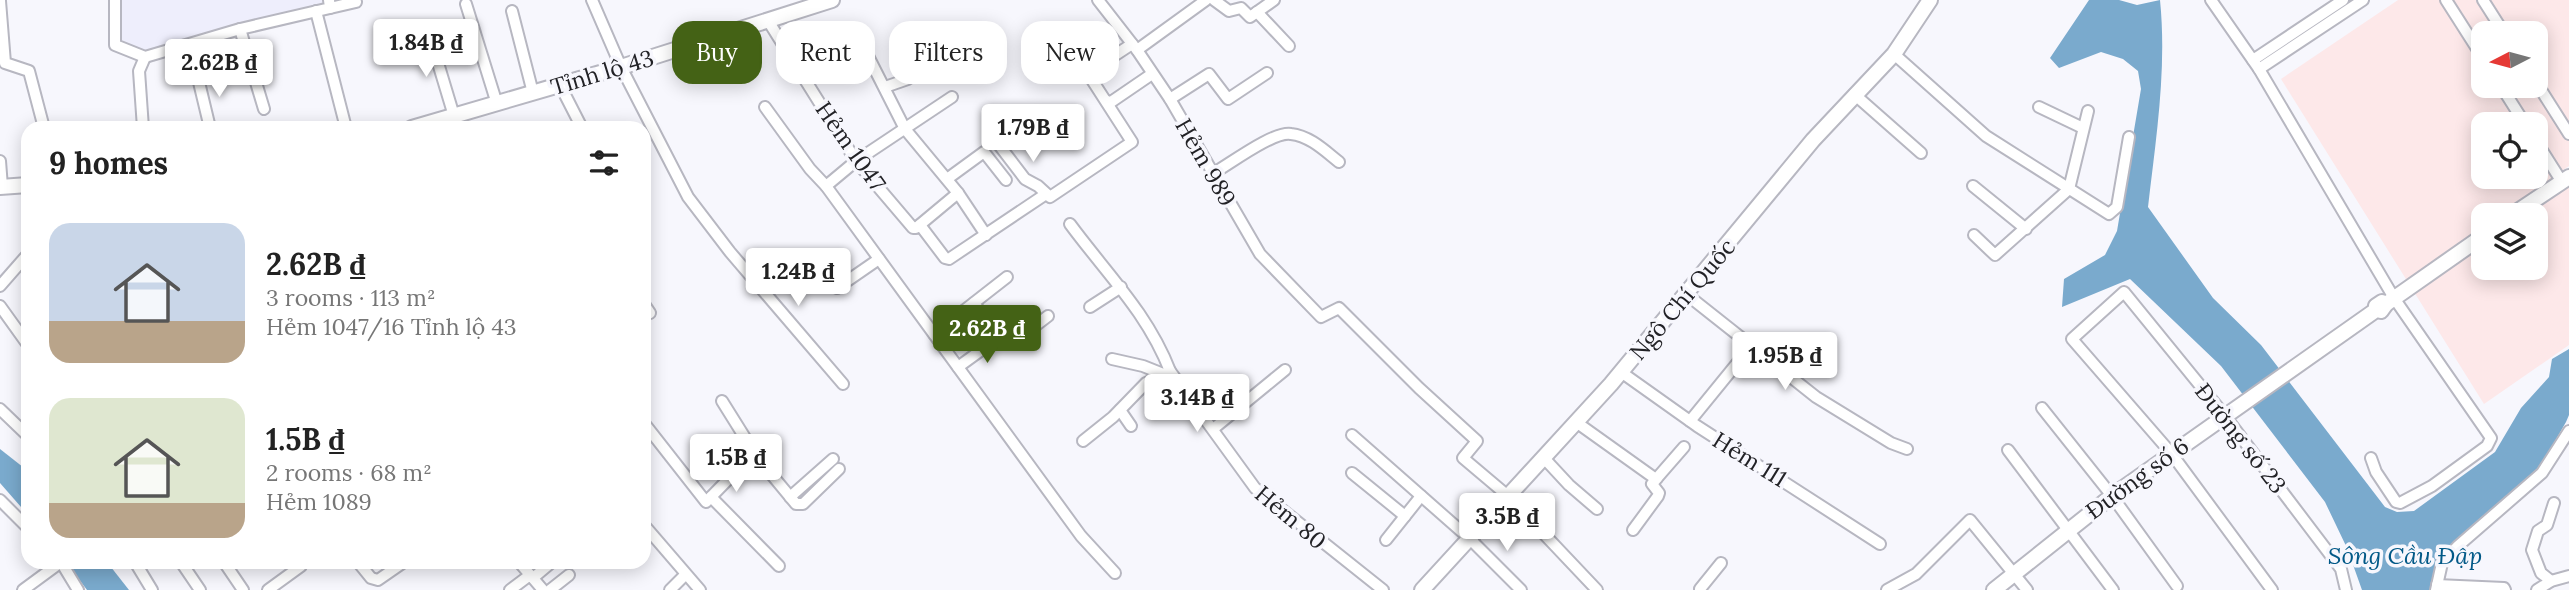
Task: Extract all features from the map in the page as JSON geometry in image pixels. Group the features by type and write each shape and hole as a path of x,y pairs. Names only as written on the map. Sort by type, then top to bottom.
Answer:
{"main road":[{"name":"Tỉnh lộ 43","path":"444,121 832,0"},
{"name":"Ngô Chí Quốc","path":"1422,590 1621,372 1813,140 1894,54 1930,0"},
{"path":"2530,203 2565,179"},
{"path":"1,187 21,188"},
{"path":"2385,304 2471,244"},
{"name":"Đường số 6","path":"1994,590 2112,496 2385,304"}],"street":[{"path":"115,0 115,46 145,57 330,4 356,2"},
{"path":"592,0 621,67 649,121"},
{"name":"Hẻm 989","path":"1098,0 1135,47 1170,99 1260,254 1321,317 1339,308 1477,441 1463,458 1508,496"},
{"path":"1119,56 1206,0"},
{"path":"1214,0 1229,11 1241,8 1250,17 1273,0"},
{"path":"2211,0 2256,65 2385,304 2491,438 2487,446 2432,486 2400,503 2396,502 2376,472 2371,458"},
{"path":"2256,65 2343,0"},
{"path":"2256,65 2363,0"},
{"path":"2446,0 2471,39"},
{"path":"2483,0 2496,21"},
{"path":"0,1 5,63 29,71 42,121"},
{"path":"466,5 497,104"},
{"path":"316,10 344,121"},
{"path":"512,11 533,93"},
{"path":"1257,12 1289,46"},
{"name":"Hẻm 1047","path":"767,19 856,161 913,228 920,225 946,259 986,235 1024,207 1046,194 1050,197 1132,142 1107,101"},
{"path":"240,29 264,109"},
{"path":"429,33 454,116"},
{"path":"1894,54 1986,136 2109,214 2117,207 2129,138"},
{"path":"143,121 139,71 145,57"},
{"path":"875,69 905,129 958,193 986,235"},
{"path":"1170,99 1209,74 1228,99 1267,73"},
{"path":"1095,84 1107,101 1111,102 1152,74"},
{"path":"198,78 208,121"},
{"path":"885,87 894,84"},
{"path":"560,85 578,121"},
{"path":"1854,94 1921,153"},
{"path":"826,186 856,161 952,97"},
{"path":"2546,98 2569,134"},
{"path":"765,107 810,169 826,186 1082,536 1115,573"},
{"path":"2039,107 2083,128"},
{"path":"1974,235 1995,255 2069,190 2088,111"},
{"path":"651,125 688,197 730,252 843,384"},
{"path":"1212,174 1275,137 1290,133 1312,141 1339,162"},
{"path":"999,145 1025,179 1046,194"},
{"path":"947,179 984,152 1006,180"},
{"path":"2548,157 2565,179"},
{"path":"0,160 1,187"},
{"path":"1973,186 2026,229"},
{"path":"920,225 958,193"},
{"name":"Hẻm 80","path":"1070,224 1121,286 1164,355 1167,373 1213,429 1255,488 1382,590"},
{"path":"837,288 878,259"},
{"path":"0,286 21,262"},
{"path":"934,334 1007,277"},
{"path":"1090,307 1121,286"},
{"name":"Đường số 23","path":"2171,453 2072,339 2124,292 2225,416 2342,569 2346,590"},
{"path":"1686,294 1816,397 1891,443 1907,449"},
{"path":"974,303 1003,344 1013,343 1048,316"},
{"path":"0,306 21,335"},
{"path":"958,367 998,338"},
{"path":"1690,421 1752,345"},
{"path":"1112,359 1167,373"},
{"path":"1213,429 1285,370"},
{"name":"Hẻm 111","path":"1621,372 1690,421 1880,544"},
{"path":"1083,441 1120,410 1146,383 1167,373"},
{"path":"722,401 757,457 796,504 803,505 839,469"},
{"path":"2042,408 2112,496 2177,586"},
{"path":"0,409 21,429"},
{"path":"1120,410 1130,426"},
{"path":"1576,422 1657,478"},
{"path":"2505,590 2437,587 2442,563 2542,473 2569,431"},
{"path":"651,432 706,502 749,458 757,457"},
{"path":"1352,435 1469,538 1521,590"},
{"path":"1633,530 1658,496 1659,493 1652,484 1684,447"},
{"path":"2008,450 2113,590"},
{"path":"2171,453 2272,590"},
{"path":"1543,457 1569,485 1597,509"},
{"path":"790,497 833,459"},
{"path":"1352,473 1405,516"},
{"path":"1386,540 1421,496"},
{"path":"1508,496 1597,590"},
{"path":"711,497 779,566"},
{"path":"0,500 21,521"},
{"path":"2551,581 2540,573 2532,550 2538,531 2547,525 2554,503"},
{"path":"1887,590 1916,574 1970,520 2027,590"},
{"path":"651,534 700,590"},
{"path":"1700,589 1721,563"},
{"path":"23,590 52,569"},
{"path":"65,569 78,590"},
{"path":"139,569 152,590"},
{"path":"186,569 200,590"},
{"path":"229,569 243,590"},
{"path":"268,590 294,569"},
{"path":"364,569 371,578 378,580 394,569"},
{"path":"526,569 543,590"},
{"path":"510,590 542,569"},
{"path":"550,590 569,575"},
{"path":"670,590 685,575"},
{"path":"2537,590 2551,581 2569,576"}],"shaded area":[{"path":"118,0 329,0 334,14 142,52 118,42"},
{"path":"2398,0 2569,0 2569,166 2563,170 2569,180 2569,345 2484,404 2281,79"}],"water":[{"name":"Sông Cầu Đập","path":"2089,0 2119,0 2137,5 2160,0 2161,78 2148,207 2213,298 2261,345 2385,507 2397,512 2414,511 2495,452 2521,408 2549,377 2552,359 2569,349 2569,415 2566,422 2538,471 2448,548 2439,561 2432,590 2362,590 2347,548 2325,502 2221,366 2130,279 2062,307 2064,279 2105,255 2117,231 2141,89 2138,71 2123,59 2101,52 2059,68 2050,58"},
{"path":"0,449 21,466 21,507 0,483"},
{"path":"71,569 112,569 129,590 87,590"}]}
